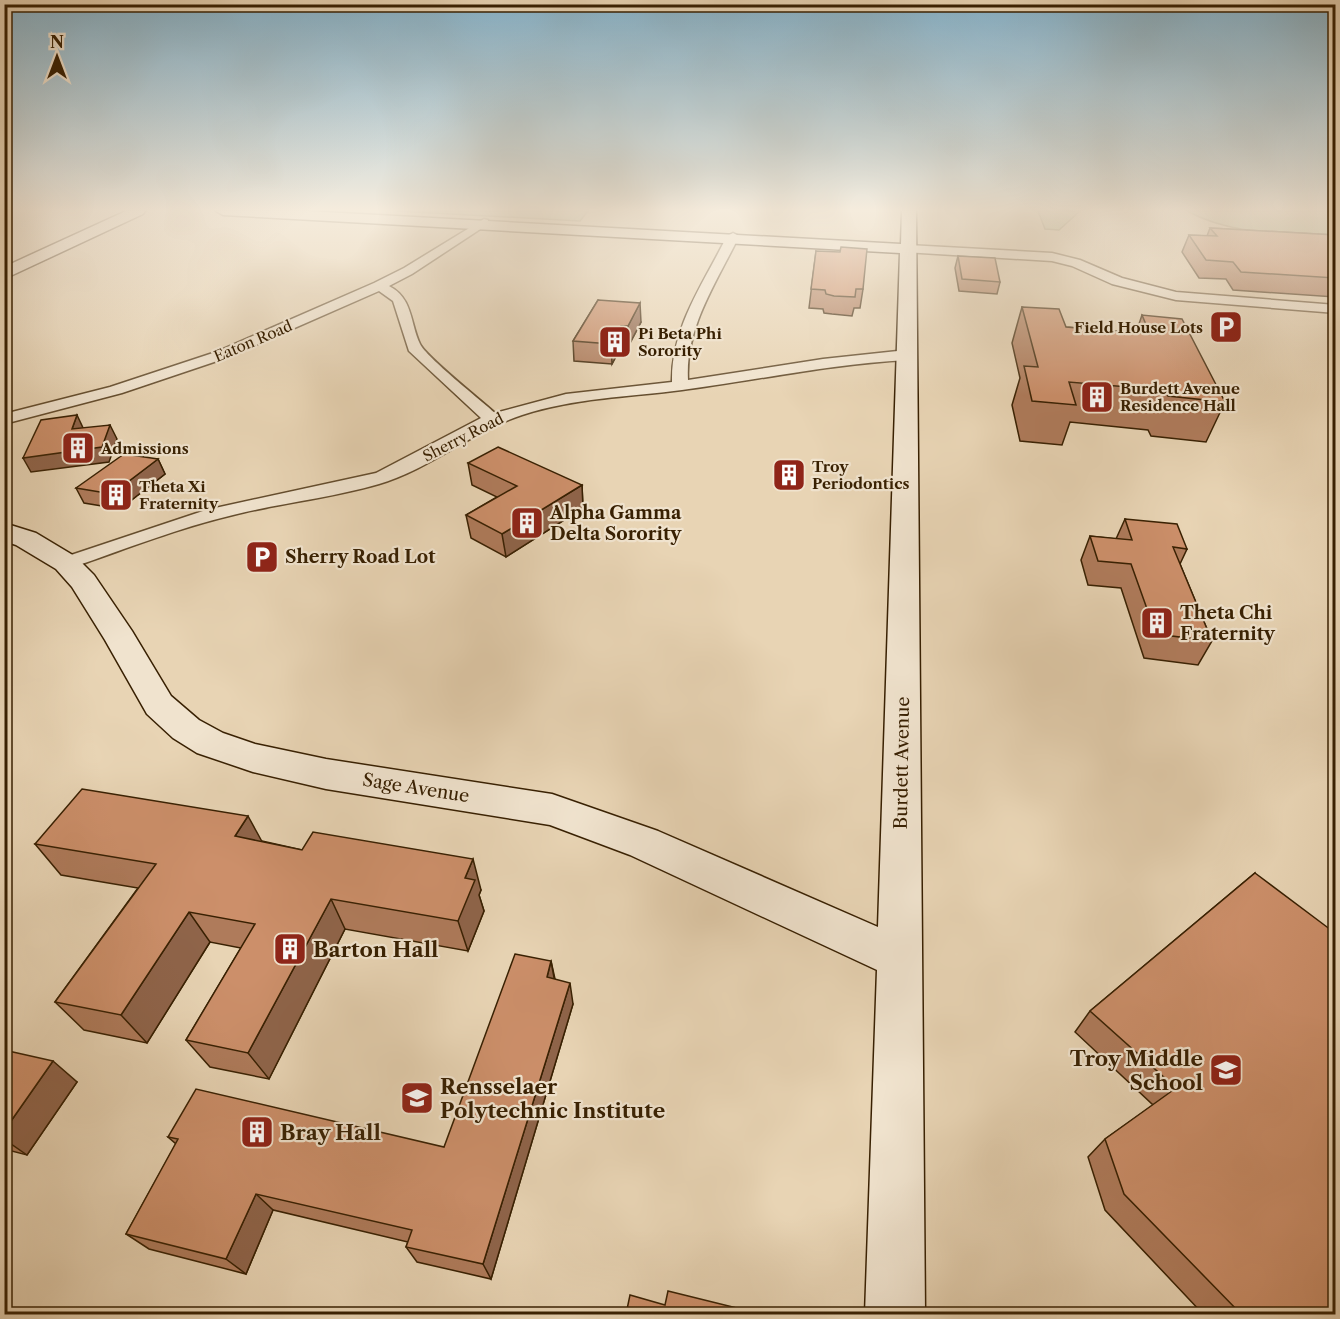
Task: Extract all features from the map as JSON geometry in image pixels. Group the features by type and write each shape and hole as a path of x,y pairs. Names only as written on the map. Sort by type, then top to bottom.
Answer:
{"street":[{"name":"Eaton Road","path":"4,419 116,390 221,355 405,273"},
{"path":"680,386 677,368 687,330 715,273"},
{"name":"Burdett Avenue","path":"895,1314 908,273"},
{"path":"1098,273 1117,281 1176,296 1335,309"},
{"path":"379,286 395,294 400,301 414,348 492,419"},
{"name":"Sherry Road","path":"66,563 199,518 265,501 338,489 374,480 412,464 492,419 569,397 680,386 868,356 907,354"},
{"name":"Sage Avenue","path":"4,531 26,539 66,563 82,581 115,630 159,705 186,729 210,742 253,758 326,774 552,810 645,843 899,958"}],"building":[{"path":"813,273 865,273 863,289 856,289 855,297 834,296 826,294 825,290 811,289"},
{"path":"961,273 998,273 1000,282 962,279"},
{"path":"1250,273 1335,273 1335,278"},
{"path":"598,300 640,303 628,326 621,326 611,344 573,341"},
{"path":"1022,307 1059,309 1066,327 1150,334 1142,315 1182,319 1225,402 1168,396 1164,390 1069,382 1076,405 1032,401 1024,366 1038,367"},
{"path":"77,415 72,429 110,425 102,447 23,458 41,420"},
{"path":"498,447 582,485 502,534 466,515 517,486 468,463"},
{"path":"124,454 158,459 112,494 76,488"},
{"path":"1125,519 1177,524 1187,549 1173,547 1212,641 1156,634 1131,564 1098,561 1090,536 1132,540"},
{"path":"82,789 248,816 235,836 302,850 313,832 473,859 465,878 475,880 458,921 331,899 248,1053 186,1040 255,924 189,912 121,1015 55,1002 156,864 35,844"},
{"name":"Troy Middle School","path":"1255,873 1335,933 1335,1314 1241,1314 1124,1194 1105,1139 1176,1088 1090,1011"},
{"name":"Bray Hall","path":"515,954 551,961 547,977 570,983 483,1264 406,1247 412,1230 256,1194 226,1259 126,1234 178,1139 168,1137 196,1089 444,1147"},
{"path":"4,1050 53,1061 4,1131"},
{"path":"668,1291 761,1314 626,1314 630,1295 665,1305"}],"place":[{"name":"Field House Lots","path":"1226,327"},
{"name":"Pi Beta Phi Sorority","path":"615,342"},
{"name":"Burdett Avenue Residence Hall","path":"1097,397"},
{"name":"Admissions","path":"78,448"},
{"name":"Troy Periodontics","path":"789,475"},
{"name":"Theta Xi Fraternity","path":"116,495"},
{"name":"Alpha Gamma Delta Sorority","path":"527,523"},
{"name":"Sherry Road Lot","path":"262,557"},
{"name":"Theta Chi Fraternity","path":"1157,623"},
{"name":"Barton Hall","path":"290,949"},
{"name":"Troy Middle School","path":"1226,1070"},
{"name":"Rensselaer Polytechnic Institute","path":"417,1098"},
{"name":"Bray Hall","path":"257,1132"}]}
